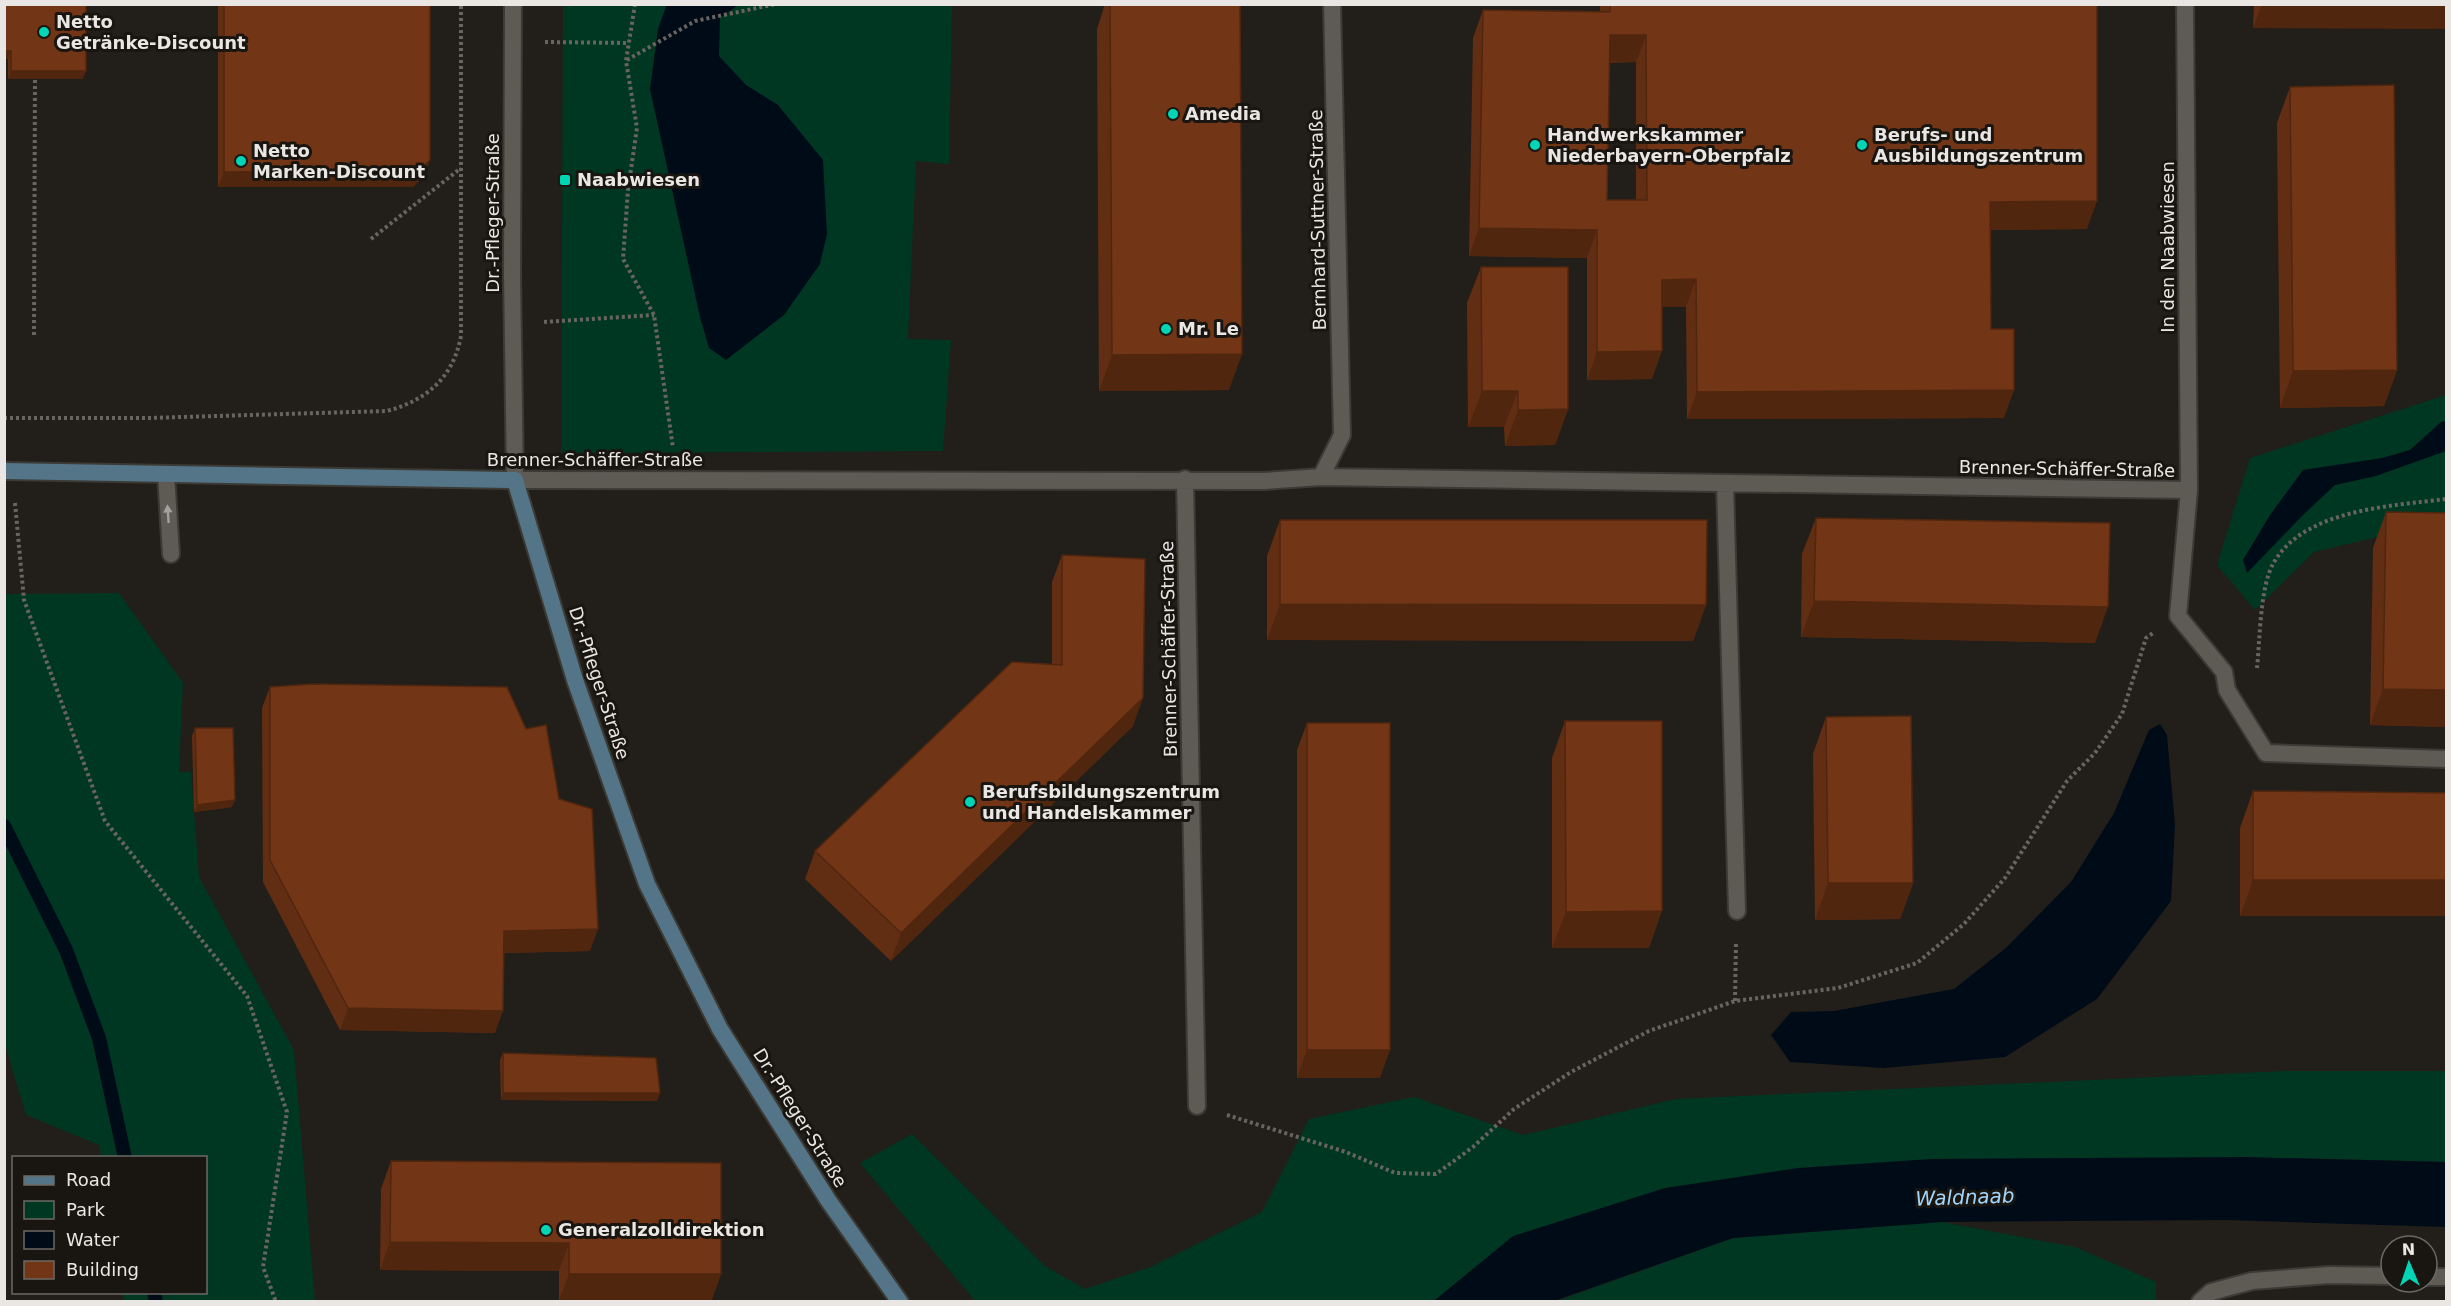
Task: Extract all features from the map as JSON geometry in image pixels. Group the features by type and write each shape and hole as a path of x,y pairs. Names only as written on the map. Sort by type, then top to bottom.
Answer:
{"main road":[{"name":"Brenner-Schäffer-Straße","path":"9,470 515,480"},
{"name":"Dr.-Pfleger-Straße","path":"515,480 575,680 647,884 720,1029 828,1200 900,1302"}],"street":[{"name":"Dr.-Pfleger-Straße","path":"513,4 515,480"},
{"name":"Bernhard-Suttner-Straße","path":"1321,477 1342,435 1332,4"},
{"name":"In den Naabwiesen","path":"2185,4 2189,490"},
{"path":"166,474 171,554"},
{"name":"Brenner-Schäffer-Straße","path":"515,480 1185,479 1264,481 1321,477 2189,490 2178,616"},
{"name":"Brenner-Schäffer-Straße","path":"1185,479 1197,1106"},
{"path":"1725,484 1737,911"},
{"path":"2178,616 2224,672 2228,690 2266,753 2446,759"},
{"path":"2200,1302 2211,1292 2252,1281 2329,1275 2379,1276"}],"path":[{"path":"4,418 148,418 387,411 422,398 443,379 457,356 461,336 462,4"},
{"path":"635,4 626,61 637,128 628,190 623,259 654,315 677,481"},
{"path":"626,61 695,21 776,4"},
{"path":"513,42 629,43"},
{"path":"34,335 35,78"},
{"path":"371,238 462,167"},
{"path":"513,324 654,315"},
{"path":"9,470 24,600 105,821 247,996 287,1112 263,1267 276,1302"},
{"path":"2228,690 2257,674 2266,587 2273,564 2295,537 2327,521 2380,508 2446,499"},
{"path":"1197,1106 1346,1152 1395,1173 1436,1174 1473,1147 1514,1109 1571,1072 1649,1031 1735,1001 1838,988 1917,963 1964,924 2005,878 2067,781 2095,753 2122,714 2146,638 2178,616"},
{"path":"1735,1001 1737,911"}],"green space":[{"path":"563,5 952,5 949,164 916,161 908,339 951,340 943,451 561,453"},
{"path":"2446,395 2446,521 2314,552 2255,610 2217,565 2250,458"},
{"path":"119,593 183,683 179,772 191,772 199,877 294,1050 315,1301 124,1301 122,1294 207,1294 207,1156 101,1156 99,1145 26,1115 4,1041 4,594"},
{"path":"2285,1071 2446,1071 2446,1162 2242,1157 1514,1236 1434,1301 975,1301 860,1163 912,1134 1045,1266 1085,1289 1150,1267 1262,1212 1309,1119 1414,1097 1523,1135 1676,1099"},
{"path":"1942,1222 2075,1247 2156,1282 2156,1302 1554,1302 1733,1238"}],"water":[{"path":"667,4 738,5 720,18 719,56 746,85 778,105 823,160 827,234 820,264 784,315 726,360 709,348 700,317 650,89 658,29"},
{"path":"2446,421 2446,451 2376,476 2335,485 2247,573 2243,560 2270,515 2303,470 2382,458 2410,450 2441,422"},
{"path":"2160,724 2167,735 2175,825 2171,901 2097,999 2005,1057 1884,1068 1790,1062 1771,1035 1791,1012 1834,1011 1954,989 2007,947 2071,882 2114,813 2149,730"},
{"name":"Waldnaab","path":"2242,1157 2446,1162 2446,1227 2227,1220 1942,1222 1733,1238 1554,1301 1434,1301 1513,1236 1665,1188 1798,1168 1931,1159"}],"building":[{"name":"Netto Getränke-Discount","path":"4,4 86,4 86,71 11,71 11,51 4,51"},
{"path":"224,4 430,4 430,160 418,171 224,172"},
{"path":"1110,4 1240,4 1242,354 1112,355"},
{"name":"Berufs- und Ausbildungszentrum","path":"1610,4 2097,4 2097,201 1990,202 1991,329 2014,329 2014,390 1697,392 1696,279 1662,280 1662,351 1597,352 1597,230 1479,228 1483,10 1610,12","holes":["1610,35 1646,35 1647,200 1607,200"]},
{"path":"2394,85 2397,370 2293,371 2290,87"},
{"path":"1481,267 1568,267 1568,409 1518,410 1518,391 1482,391"},
{"path":"2386,512 2446,513 2446,690 2383,689"},
{"path":"1816,518 2110,523 2108,607 1814,601"},
{"path":"1280,520 1707,520 1706,605 1280,604"},
{"name":"Berufsbildungszentrum und Handelskammer","path":"1062,555 1145,559 1143,698 901,933 815,851 1012,662 1062,665"},
{"path":"313,684 507,687 526,729 546,725 559,799 592,809 598,929 504,931 503,1011 348,1008 270,860 270,687"},
{"path":"1911,716 1913,883 1828,883 1826,717"},
{"path":"1565,721 1662,721 1662,911 1566,912"},
{"path":"1307,723 1390,723 1390,1050 1307,1050"},
{"path":"195,728 233,728 235,800 197,805"},
{"path":"2253,791 2446,793 2446,880 2253,880"},
{"path":"503,1053 656,1058 660,1093 503,1093"},
{"name":"Generalzolldirektion","path":"391,1161 721,1163 721,1274 569,1274 569,1243 390,1242"}],"waterway":[{"path":"4,826 66,950 99,1038 125,1156"},
{"path":"154,1294 156,1302"}],"place":[{"name":"Netto Getränke-Discount","path":"44,32"},
{"name":"Amedia","path":"1173,114"},
{"name":"Handwerkskammer Niederbayern-Oberpfalz","path":"1535,145"},
{"name":"Berufs- und Ausbildungszentrum","path":"1862,145"},
{"name":"Netto Marken-Discount","path":"241,161"},
{"name":"Naabwiesen","path":"565,180"},
{"name":"Mr. Le","path":"1166,329"},
{"name":"Berufsbildungszentrum und Handelskammer","path":"970,802"},
{"name":"Generalzolldirektion","path":"546,1230"}]}
